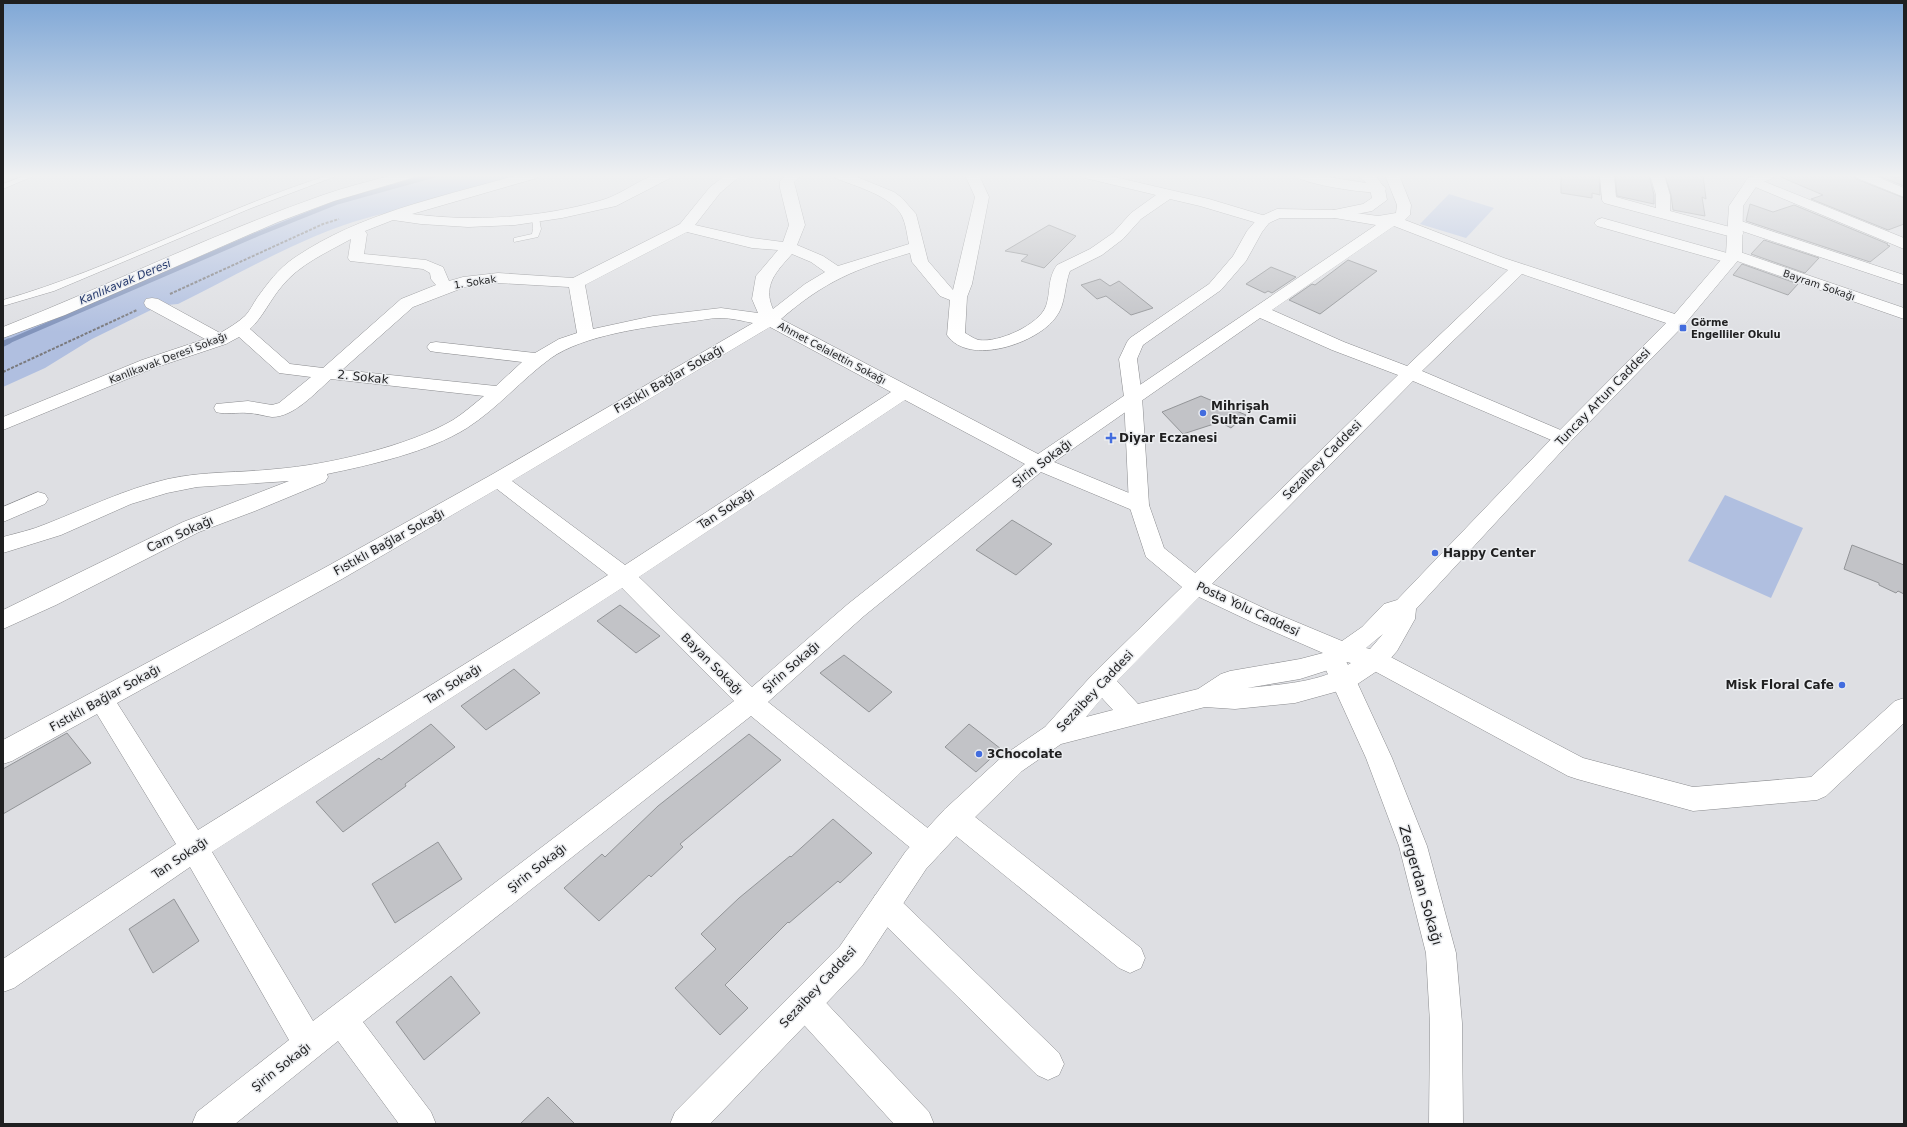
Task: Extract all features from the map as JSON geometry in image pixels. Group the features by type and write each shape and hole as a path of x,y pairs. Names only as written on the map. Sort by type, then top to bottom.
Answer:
{"street":[{"path":"3,320 50,303 227,228"},
{"path":"3,333 66,308 253,228"},
{"name":"Kanlikavak Deresi Sokağı","path":"3,424 148,364 220,340 240,329 252,318 275,284 286,271 344,228"},
{"path":"353,228 359,234 356,258 426,265 438,270 439,279 446,288"},
{"path":"586,336 576,283 684,228"},
{"path":"687,228 752,243 789,247 812,256 836,272"},
{"name":"Ahmet Celalettin Sokağı","path":"796,228 789,247 764,276 760,299 770,320 1039,463 1139,505"},
{"path":"912,228 920,262 946,293 959,296"},
{"path":"976,228 964,284 959,296 956,335 982,345 998,343 1026,334 1044,320 1054,306 1057,284 1063,268 1096,252 1118,236 1126,228"},
{"name":"Posta Yolu Caddesi","path":"1258,228 1240,258 1215,287 1136,342 1128,359 1133,397 1139,505 1154,552 1196,586 1262,617 1341,664"},
{"name":"Şirin Sokağı","path":"209,1124 341,1019 751,702 856,610 1039,463 1133,397 1382,228"},
{"path":"1403,228 1518,269 1678,321"},
{"name":"Bayram Sokağı","path":"1620,228 1732,257 1904,314"},
{"path":"1732,257 1736,228 1904,280"},
{"path":"1868,228 1904,244"},
{"name":"Fıstıklı Bağlar Sokağı","path":"3,753 334,573 498,480 770,320 793,300 836,272 917,246"},
{"name":"Tuncay Artun Caddesi","path":"1405,606 1563,438 1678,321 1732,257"},
{"name":"Sezaibey Caddesi","path":"695,1121 851,956 916,860 955,818 1013,763 1054,735 1102,681 1196,586 1410,373 1518,269"},
{"name":"1. Sokak","path":"223,408 248,407 273,411 286,407 328,373 407,303 446,288 463,282 498,278 576,283"},
{"path":"152,303 220,340"},
{"path":"1259,311 1338,346 1410,373 1563,438"},
{"path":"3,545 59,528 106,506 145,492 202,480 277,476 364,460 440,434 458,425 489,403 538,359 572,339 654,321 721,313 770,320"},
{"name":"2. Sokak","path":"240,329 285,369 501,392"},
{"path":"436,347 538,359"},
{"name":"Tan Sokağı","path":"3,977 194,848 624,576 904,392"},
{"name":"Cam Sokağı","path":"3,620 48,599 191,526 248,506 364,460"},
{"name":"Bayan Sokağı","path":"498,480 624,576 751,702 929,846"},
{"path":"3,515 38,499"},
{"path":"1054,735 1205,697 1235,700 1296,693 1341,664 1392,610 1405,606 1403,619 1392,638 1375,660"},
{"path":"1341,664 1375,660 1577,768 1693,800 1817,788 1904,708"},
{"name":"Zergerdan Sokağı","path":"1341,664 1413,846 1441,953 1446,1023 1446,1124"},
{"path":"1102,681 1133,715"},
{"path":"101,699 194,848 310,1045"},
{"path":"955,818 1130,958"},
{"path":"885,905 1048,1064"},
{"path":"805,1004 917,1124"},
{"path":"341,1019 419,1124"}],"lane":[{"path":"3,303 51,289 197,228"},
{"path":"517,240 535,235 537,228"}],"path":[{"path":"3,372 315,228"}],"shaded area":[{"path":"263,228 337,228 286,249 178,304 155,308 92,339 45,368 3,387 3,337"},
{"path":"1432,228 1476,228 1466,238"},
{"path":"1725,495 1803,528 1771,598 1688,561"}],"building":[{"path":"1045,228 1055,228 1076,236 1044,268 1021,261 1028,255 1005,251"},
{"path":"1766,228 1848,228 1890,246 1870,262"},
{"path":"1882,228 1894,228 1888,230"},
{"path":"1764,240 1819,258 1805,273 1751,254"},
{"path":"1348,260 1377,271 1320,314 1289,300 1312,284 1315,285"},
{"path":"1742,264 1798,284 1788,295 1733,275"},
{"path":"1271,267 1296,277 1272,293 1268,291 1265,293 1246,284"},
{"path":"1100,279 1110,286 1119,281 1153,308 1131,315 1106,296 1097,299 1081,285"},
{"name":"Mihrişah Sultan Camii","path":"1201,396 1246,415 1231,428 1220,422 1183,434 1162,412"},
{"path":"1012,520 1052,544 1016,575 976,550"},
{"path":"1852,545 1904,565 1904,594 1898,591 1896,593 1879,585 1879,583 1844,569"},
{"path":"620,605 660,636 636,653 597,621"},
{"path":"844,655 892,692 869,712 820,673"},
{"path":"514,669 540,693 486,730 461,706"},
{"path":"431,724 455,747 405,784 406,786 343,832 316,802 379,758 381,760"},
{"path":"969,724 1001,749 976,772 945,747"},
{"path":"67,733 91,763 3,814 3,769"},
{"path":"749,734 781,760 680,844 683,847 651,877 649,875 599,921 564,888 602,854 605,857 658,806"},
{"path":"833,819 872,853 840,883 838,881 789,923 788,922 725,985 748,1008 720,1035 675,988 716,949 701,934 739,898 790,856 791,857"},
{"path":"438,842 462,879 395,923 372,884"},
{"path":"174,899 199,941 153,973 129,929"},
{"path":"451,976 480,1013 424,1060 396,1022"},
{"path":"548,1097 575,1124 520,1124"}],"waterway":[{"name":"Kanlıkavak Deresi","path":"7,342 274,228"},
{"name":"Kanlıkavak Deresi","path":"3,344 7,342"}],"place":[{"name":"Görme Engelliler Okulu","path":"1683,328"},
{"name":"Mihrişah Sultan Camii","path":"1203,413"},
{"name":"Diyar Eczanesi","path":"1111,438"},
{"name":"Happy Center","path":"1435,553"},
{"name":"Misk Floral Cafe","path":"1842,685"},
{"name":"3Chocolate","path":"979,754"}]}
